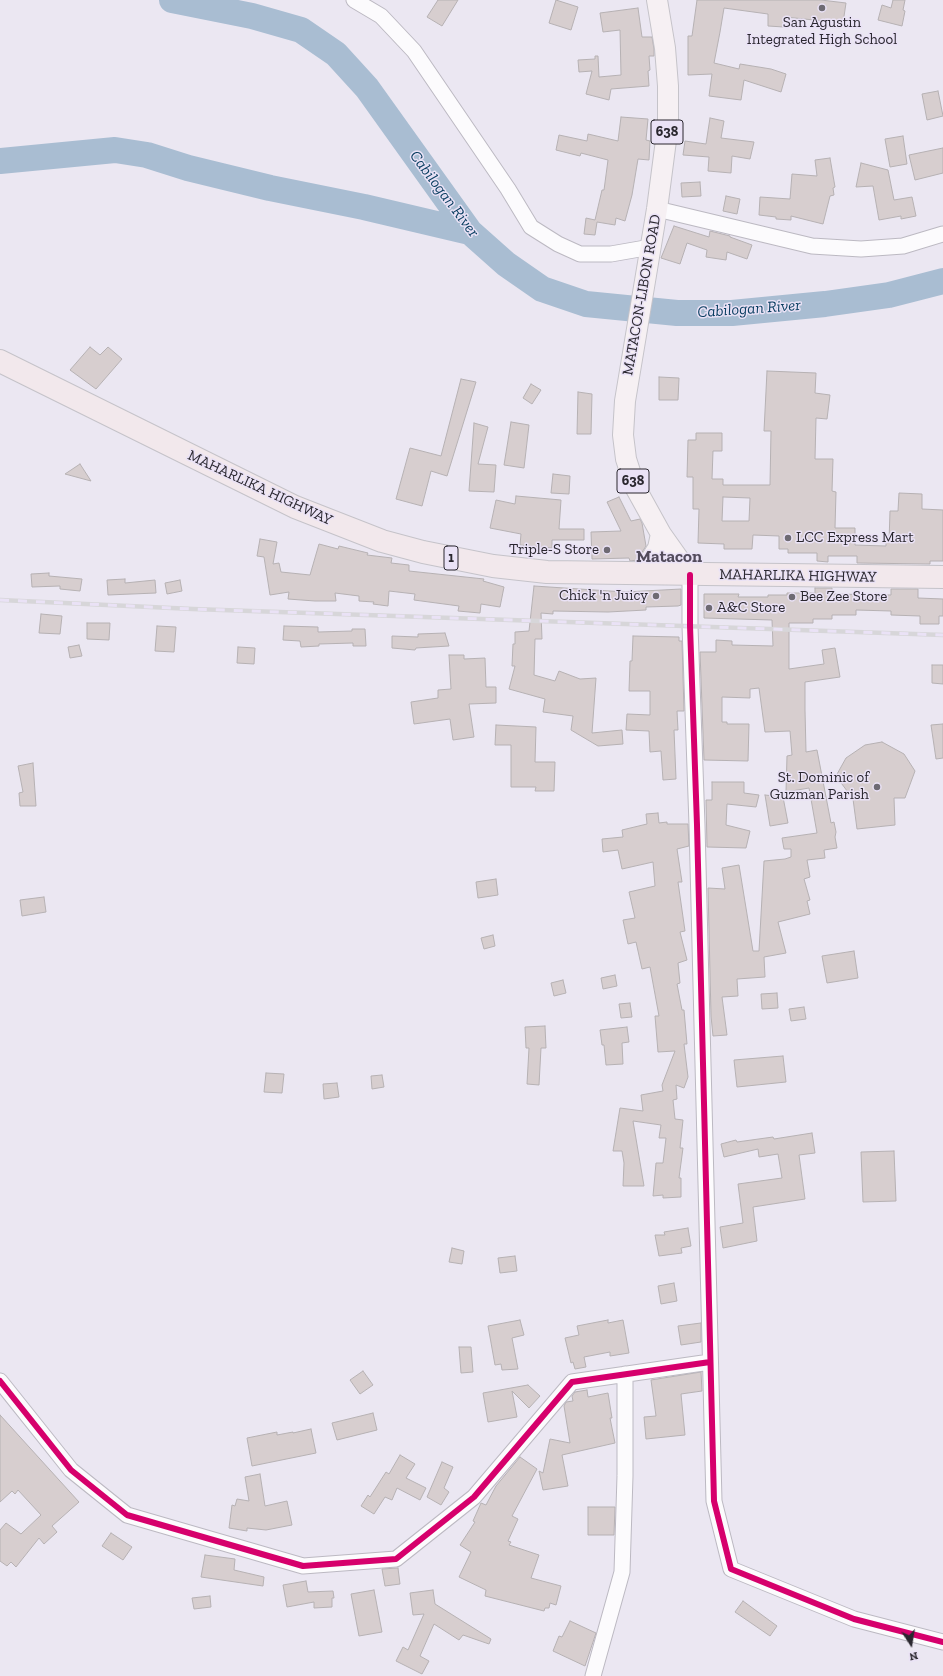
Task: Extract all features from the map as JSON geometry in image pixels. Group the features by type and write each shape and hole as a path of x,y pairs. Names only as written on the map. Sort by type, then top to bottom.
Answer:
{"highway":[{"name":"MAHARLIKA HIGHWAY","path":"0,361 295,508 382,541 423,552 455,559 547,572 943,577"}],"main road":[{"name":"MATACON-LIBON ROAD","path":"657,0 664,33 669,107 667,142 629,372 623,435 626,459 635,487 661,534 690,575"},
{"path":"642,574 651,562 658,548 661,534"}],"street":[{"path":"354,0 381,16 414,51 508,189 531,227 558,244 580,254 649,256"},
{"path":"657,209 812,246 860,249 904,246 943,234"},
{"path":"690,575 690,626 697,825 714,1502 731,1569 854,1619 943,1642"},
{"path":"0,1381 71,1470 127,1515 303,1566 396,1559 474,1497 572,1382 710,1362"},
{"path":"593,1676 622,1572 625,1476 625,1374"}],"building":[{"path":"438,0 458,0 442,26 427,17"},
{"path":"556,0 578,7 571,30 549,23"},
{"path":"697,0 821,0 846,3 843,23 785,17 784,27 768,26 768,14 724,8 714,63 739,69 740,64 771,69 786,74 781,92 744,80 741,100 709,96 712,74 688,75 688,36 692,36"},
{"path":"893,0 905,0 903,10 905,11 902,26 878,20 882,5 891,8"},
{"path":"638,8 642,37 652,37 654,49 654,56 649,56 649,86 611,89 609,100 586,94 592,71 579,72 578,60 595,59 595,56 598,56 599,77 621,75 620,30 603,32 600,13"},
{"path":"938,91 943,116 927,120 922,94"},
{"path":"621,117 648,119 646,140 650,141 649,160 638,159 632,195 625,221 616,218 615,225 597,222 595,235 584,234 586,218 595,220 602,190 604,190 608,160 581,153 580,156 556,150 559,135 587,141 588,134 618,141"},
{"path":"710,118 724,121 721,138 754,142 750,159 732,156 731,173 708,171 709,157 683,155 685,141 706,144"},
{"path":"903,136 907,164 890,167 885,139"},
{"path":"943,148 943,173 915,180 909,155"},
{"path":"830,158 835,187 833,188 834,195 830,196 823,224 791,216 791,220 776,219 776,217 759,215 760,197 790,199 792,174 817,176 815,160"},
{"path":"861,163 888,170 894,200 912,197 916,216 901,219 901,216 879,220 873,186 856,187"},
{"path":"700,182 701,196 682,197 681,183"},
{"path":"726,196 740,199 737,214 723,211"},
{"path":"674,226 709,237 710,231 730,236 752,245 747,259 727,252 726,260 706,257 707,250 687,243 680,264 661,258"},
{"path":"90,347 100,355 108,347 122,359 96,389 70,370"},
{"path":"767,371 816,373 815,393 830,395 827,419 816,418 815,459 833,459 832,491 836,492 835,528 855,528 855,545 886,546 886,542 889,542 890,511 898,511 899,493 922,494 922,509 943,510 943,561 930,561 930,564 857,563 857,556 828,556 828,562 817,561 817,553 788,553 788,549 779,549 779,536 753,535 752,549 724,549 724,544 698,543 699,509 693,509 693,477 687,477 688,440 696,440 696,433 722,433 722,451 713,451 712,479 723,479 723,485 770,485 771,431 764,431","holes":["723,497 750,498 749,521 722,521"]},
{"path":"659,377 679,378 678,400 659,400"},
{"path":"461,379 476,382 447,476 431,471 422,506 396,499 410,448 441,456"},
{"path":"531,384 541,390 532,404 523,398"},
{"path":"578,392 592,394 591,434 577,434"},
{"path":"511,422 529,425 524,468 504,465"},
{"path":"474,423 488,427 478,464 496,465 494,492 469,491"},
{"path":"80,464 91,481 65,474"},
{"path":"553,474 570,476 569,494 551,493"},
{"path":"516,496 561,500 559,529 584,529 584,540 552,540 552,548 520,545 521,534 490,528 496,500 515,504"},
{"path":"619,497 631,521 640,519 646,546 637,560 630,561 629,558 592,559 591,532 621,531 607,502"},
{"path":"260,539 277,542 273,564 279,563 281,572 310,575 319,544 338,549 339,546 368,553 367,555 392,558 391,563 409,565 409,571 484,579 483,581 504,587 500,607 481,604 480,613 458,611 459,606 414,600 415,594 389,591 388,606 373,604 374,602 359,601 359,596 335,593 336,601 288,599 289,592 270,595 264,557 257,556"},
{"path":"49,573 49,576 82,579 80,591 60,589 60,586 32,587 31,574"},
{"path":"125,579 125,583 155,580 156,593 108,595 107,580"},
{"path":"180,580 182,591 167,594 165,583"},
{"path":"534,586 625,592 681,589 681,605 678,606 646,607 646,610 608,612 553,611 553,614 541,613 542,639 535,639 534,675 555,681 559,671 580,679 596,678 592,733 622,730 623,744 598,746 571,730 573,716 543,712 545,699 509,689 515,666 512,666 515,632 529,631"},
{"path":"815,588 832,588 832,594 891,595 891,589 918,589 918,598 943,599 943,616 939,616 939,624 920,624 920,616 891,615 891,611 856,610 856,615 832,615 832,619 813,619 813,623 789,623 789,669 824,664 822,650 835,648 840,677 805,682 805,710 806,752 817,750 831,823 834,822 837,848 824,850 825,858 807,860 810,877 804,879 810,900 807,901 810,914 778,922 786,953 764,957 765,977 737,979 738,996 722,997 727,1035 713,1036 711,1016 708,888 725,889 722,868 739,865 753,951 759,951 764,861 791,857 791,849 784,849 782,838 817,833 809,788 786,792 787,756 792,755 790,731 765,732 759,688 750,689 750,698 722,697 722,722 727,722 727,724 749,724 748,761 704,760 700,652 716,652 716,640 732,641 732,645 773,646 772,620 704,618 704,594 739,594 738,597 768,597 768,595 787,595 787,593 815,593"},
{"path":"41,614 62,616 60,634 39,633"},
{"path":"87,623 110,623 109,640 87,639"},
{"path":"157,626 176,627 174,652 155,651"},
{"path":"284,626 318,627 318,632 365,629 366,646 353,646 353,643 319,644 319,646 301,647 300,641 283,640"},
{"path":"445,633 449,646 416,648 415,650 392,648 392,636 418,637 418,634"},
{"path":"633,636 679,637 679,641 682,641 684,711 677,711 678,730 674,730 676,779 663,780 661,751 650,752 649,731 626,730 627,714 650,715 650,691 629,691"},
{"path":"79,645 82,656 70,658 68,647"},
{"path":"238,647 255,648 254,664 237,663"},
{"path":"449,655 464,655 464,659 485,658 486,687 496,687 496,703 469,704 474,737 453,740 450,719 414,724 411,702 438,698 438,690 451,689"},
{"path":"932,665 943,665 943,684 932,683"},
{"path":"943,724 943,758 936,759 931,725"},
{"path":"496,725 536,727 535,762 555,762 554,791 535,791 536,787 511,787 511,745 495,745"},
{"name":"St. Dominic of Guzman Parish","path":"882,742 904,754 915,771 905,798 894,798 895,825 857,829 853,799 836,776 846,758 865,745"},
{"path":"33,763 36,806 20,806 19,793 23,792 18,766"},
{"path":"712,782 744,782 744,793 759,795 756,807 727,804 726,825 750,831 746,848 707,847 706,800 712,800"},
{"path":"765,795 783,797 788,823 770,826"},
{"path":"658,813 659,823 667,822 667,824 688,824 689,846 677,849 682,882 678,882 685,931 680,932 687,960 678,963 680,983 677,984 682,1010 684,1010 687,1044 684,1044 688,1077 684,1088 676,1085 677,1099 673,1100 675,1119 683,1120 680,1148 683,1148 679,1178 681,1178 681,1197 663,1198 663,1195 653,1196 656,1163 663,1163 666,1138 659,1138 661,1125 633,1121 644,1186 623,1186 624,1163 622,1151 613,1151 620,1108 643,1111 641,1095 663,1091 662,1085 675,1051 658,1052 655,1016 659,1016 650,967 642,969 636,942 628,944 623,920 635,918 629,892 655,886 653,862 622,869 618,850 603,852 602,839 623,837 622,830 647,824 646,814"},
{"path":"496,879 498,895 478,898 476,882"},
{"path":"44,897 46,912 22,916 20,900"},
{"path":"493,935 495,946 484,949 481,938"},
{"path":"854,951 858,978 827,983 822,956"},
{"path":"615,975 617,986 603,989 601,978"},
{"path":"563,980 566,993 554,996 551,983"},
{"path":"777,993 778,1008 762,1009 761,994"},
{"path":"630,1003 632,1017 621,1018 619,1004"},
{"path":"804,1007 806,1019 791,1021 789,1009"},
{"path":"545,1026 546,1048 541,1048 539,1085 527,1084 529,1048 526,1048 525,1027"},
{"path":"627,1027 629,1042 622,1043 623,1064 606,1065 604,1045 602,1045 600,1030"},
{"path":"783,1056 786,1082 737,1087 734,1060"},
{"path":"266,1073 284,1074 282,1093 264,1092"},
{"path":"382,1075 384,1087 372,1089 371,1076"},
{"path":"337,1083 339,1097 324,1099 323,1084"},
{"path":"812,1133 815,1153 799,1155 805,1199 753,1207 757,1241 723,1248 720,1227 743,1223 738,1184 782,1178 778,1154 759,1157 758,1149 724,1157 721,1144 736,1140 737,1142 773,1137 774,1139"},
{"path":"894,1151 896,1201 863,1202 861,1152"},
{"path":"688,1228 691,1246 681,1248 682,1253 659,1256 655,1235 665,1235 664,1232"},
{"path":"452,1248 464,1251 462,1264 449,1262"},
{"path":"515,1256 517,1271 500,1273 498,1258"},
{"path":"674,1283 677,1301 661,1304 658,1286"},
{"path":"520,1320 524,1335 512,1338 518,1369 502,1370 501,1364 495,1365 488,1326"},
{"path":"608,1320 608,1323 623,1320 629,1353 610,1356 610,1352 584,1357 586,1367 575,1369 573,1362 571,1363 565,1338 579,1335 577,1326"},
{"path":"701,1323 701,1342 681,1345 678,1326"},
{"path":"459,1347 471,1347 473,1372 461,1373"},
{"path":"363,1371 373,1385 360,1394 350,1380"},
{"path":"701,1372 702,1391 681,1394 685,1435 646,1439 644,1417 656,1416 651,1380"},
{"path":"528,1385 540,1396 529,1408 512,1391 517,1417 488,1422 483,1393"},
{"path":"587,1390 588,1397 608,1393 612,1418 610,1418 615,1443 562,1455 568,1486 543,1490 539,1471 543,1473 550,1439 570,1443 564,1406 566,1402 573,1401 572,1396 575,1392"},
{"path":"373,1413 377,1430 337,1440 332,1423"},
{"path":"0,1415 79,1502 52,1526 57,1532 44,1544 39,1538 16,1567 11,1562 7,1566 0,1561 0,1530 6,1523 21,1534 41,1515 18,1490 15,1494 12,1491 0,1502"},
{"path":"311,1429 316,1453 252,1466 247,1438 277,1432 277,1435"},
{"path":"400,1455 415,1464 406,1478 426,1488 420,1500 397,1488 392,1500 385,1497 374,1514 361,1506 368,1495 370,1497 386,1472 389,1474"},
{"path":"520,1457 537,1469 512,1516 518,1519 508,1541 511,1542 509,1545 539,1555 531,1578 561,1586 556,1605 550,1603 549,1608 545,1608 544,1611 485,1596 486,1590 459,1577 471,1552 460,1545 475,1522 473,1521 481,1503 486,1505 496,1486"},
{"path":"442,1462 453,1467 444,1488 449,1492 441,1505 427,1497"},
{"path":"260,1474 265,1506 287,1501 292,1525 266,1530 247,1528 247,1531 229,1528 232,1505 235,1506 237,1499 249,1501 245,1477"},
{"path":"588,1507 615,1507 614,1535 588,1535"},
{"path":"111,1533 132,1547 123,1560 102,1546"},
{"path":"205,1555 235,1559 234,1570 264,1577 263,1586 201,1577"},
{"path":"398,1568 400,1584 385,1586 382,1569"},
{"path":"306,1581 308,1592 333,1591 334,1598 332,1598 332,1607 314,1608 314,1602 287,1607 283,1585"},
{"path":"374,1590 382,1632 359,1636 351,1594"},
{"path":"433,1590 435,1604 491,1639 489,1644 463,1635 459,1640 434,1624 420,1656 429,1661 422,1674 396,1661 403,1647 408,1650 424,1614 413,1615 410,1593"},
{"path":"210,1596 211,1607 194,1609 192,1598"},
{"path":"743,1601 777,1626 770,1636 735,1612"},
{"path":"570,1621 596,1633 585,1666 553,1651 559,1636 562,1637"}],"waterway":[{"name":"Cabilogan River","path":"172,0 252,16 301,30 336,54 367,88 470,232 506,264 542,289 586,304 677,313 732,313 825,304 889,295 943,281"},
{"path":"0,161 115,150 147,155 188,168 270,188 364,207 470,232"}],"railway":[{"path":"0,600 193,609 943,635"}],"cycle path":[{"path":"690,575 690,626 697,825 714,1501 731,1569 854,1619 943,1642"},
{"path":"0,1381 71,1470 127,1515 303,1566 396,1559 474,1497 572,1382 710,1362"}],"place":[{"name":"San Agustin Integrated High School","path":"822,8"},
{"name":"LCC Express Mart","path":"788,538"},
{"name":"Triple-S Store","path":"607,550"},
{"name":"Chick 'n Juicy","path":"656,596"},
{"name":"Bee Zee Store","path":"792,597"},
{"name":"A&C Store","path":"709,608"},
{"name":"St. Dominic of Guzman Parish","path":"877,787"}],"district":[{"name":"Matacon","path":"669,557"}]}
